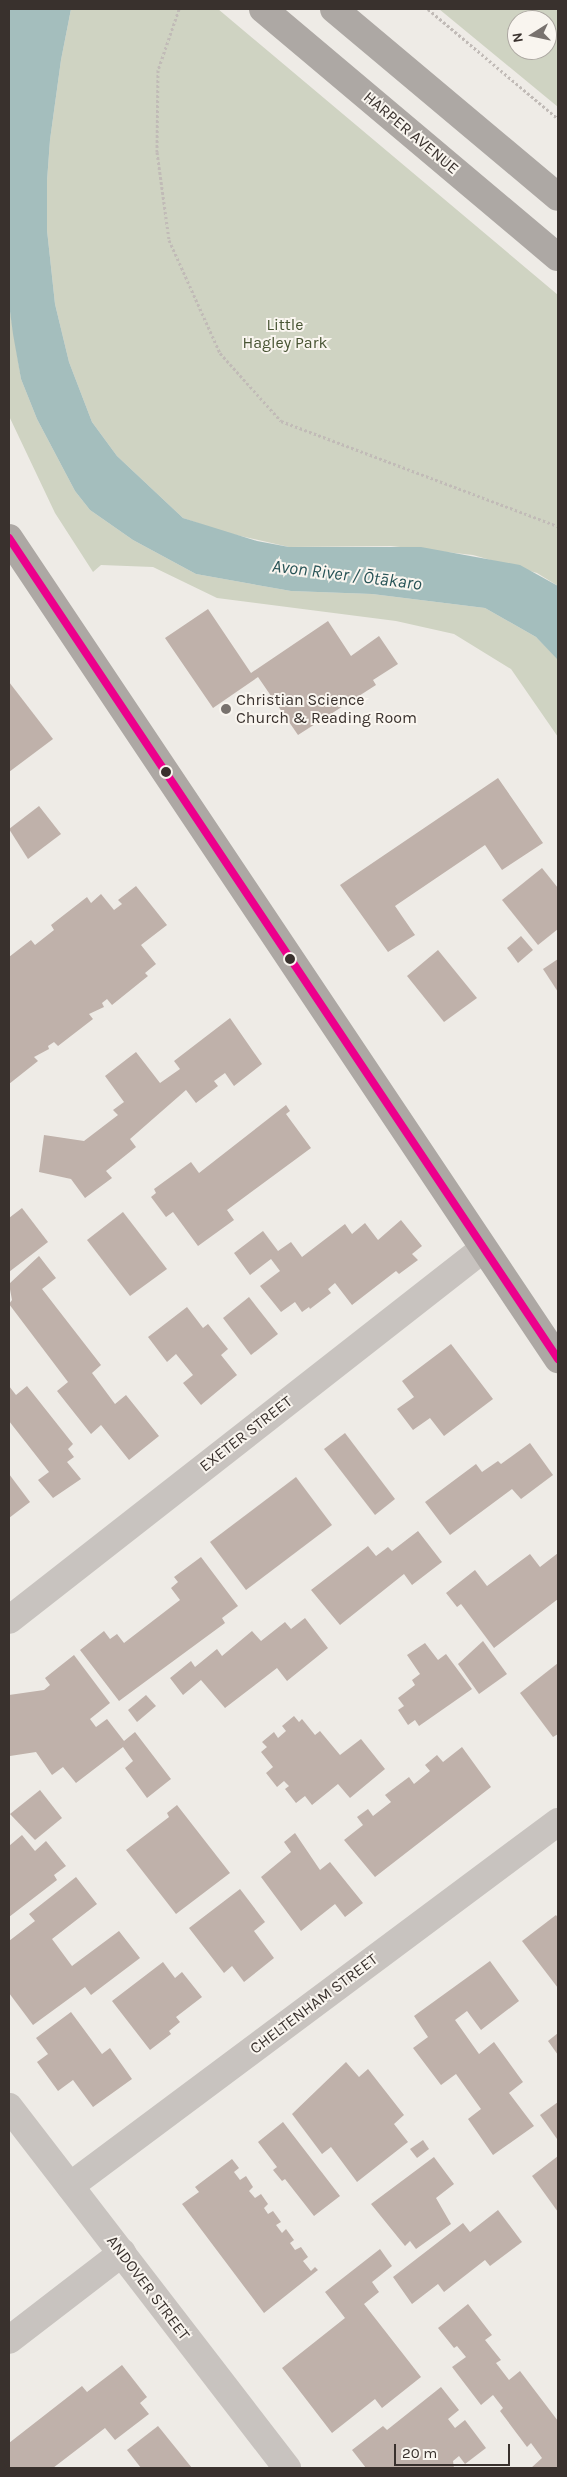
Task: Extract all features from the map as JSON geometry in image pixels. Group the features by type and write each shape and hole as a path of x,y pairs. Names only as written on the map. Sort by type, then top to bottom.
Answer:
{"main road":[{"name":"HARPER AVENUE","path":"264,9 558,257"},
{"path":"334,9 558,197"},
{"path":"9,538 558,1359"}],"street":[{"name":"EXETER STREET","path":"9,1620 483,1249"},
{"name":"CHELTENHAM STREET","path":"70,2186 558,1822"},
{"name":"ANDOVER STREET","path":"9,2107 287,2468"},
{"path":"9,2340 122,2253"}],"path":[{"path":"179,9 158,70 157,152 169,240 220,353 281,421 558,526"},
{"path":"428,9 558,119"}],"green space":[{"name":"Little Hagley Park","path":"71,9 218,9 558,295 558,586 537,573 473,555 391,546 289,547 227,533 183,518 117,456 92,422 69,362 55,304 47,230 47,181 50,140 61,60"},
{"path":"439,9 558,9 558,107"},
{"path":"9,304 21,379 37,419 75,491 90,510 133,540 196,574 291,591 372,594 485,608 536,637 558,659 558,737 511,669 454,634 396,621 217,598 153,567 101,565 93,572 55,513 9,416"}],"water":[{"name":"Avon River / Ōtākaro","path":"10,9 71,9 61,60 50,140 47,181 47,230 55,304 69,362 92,422 117,456 183,518 257,541 289,547 421,547 520,565 558,586 558,660 536,637 485,608 372,594 291,591 196,574 133,540 90,510 75,491 37,419 21,379 13,334 9,304"}],"building":[{"path":"208,609 251,673 328,621 351,656 379,636 398,664 373,680 376,685 298,735 258,677 213,708 165,638"},
{"path":"9,682 53,739 9,772"},
{"path":"498,778 543,843 502,870 485,845 395,906 415,935 388,952 340,885"},
{"path":"39,806 61,834 28,859 9,829"},
{"path":"542,868 558,888 558,929 538,945 502,900"},
{"path":"136,886 167,925 141,945 156,964 145,973 148,976 112,1005 107,999 102,1003 104,1007 89,1014 93,1019 58,1046 54,1042 48,1046 49,1049 34,1057 38,1061 9,1084 9,957 31,940 35,945 54,930 51,925 87,897 91,903 101,894 114,910 122,904 118,900"},
{"path":"521,936 533,950 518,963 507,948"},
{"path":"438,950 477,998 444,1022 407,976"},
{"path":"558,959 558,992 543,969"},
{"path":"230,1018 262,1064 234,1086 225,1073 214,1081 218,1086 196,1103 186,1090 130,1139 136,1147 106,1171 112,1178 85,1198 71,1179 39,1172 44,1135 84,1141 118,1115 113,1110 124,1102 105,1076 136,1052 160,1083 180,1069 174,1061"},
{"path":"286,1105 290,1111 286,1114 311,1148 227,1210 234,1220 198,1246 173,1212 166,1217 151,1197 156,1193 154,1189 191,1162 199,1173"},
{"path":"22,1208 48,1242 9,1272 9,1218"},
{"path":"123,1212 167,1269 130,1296 87,1240"},
{"path":"401,1220 422,1246 412,1254 418,1260 399,1274 396,1271 352,1305 335,1283 328,1289 331,1293 310,1309 309,1307 302,1312 295,1302 281,1312 260,1286 280,1271 271,1259 250,1275 234,1253 263,1231 278,1251 291,1242 302,1257 345,1224 352,1234 365,1223 378,1240"},
{"path":"39,1256 56,1278 42,1289 101,1365 92,1373 115,1404 126,1395 159,1436 129,1460 101,1425 91,1434 57,1391 68,1382 9,1304 12,1300 9,1284"},
{"path":"249,1297 278,1334 251,1355 223,1318"},
{"path":"187,1307 203,1328 208,1324 228,1349 221,1355 237,1375 201,1405 183,1383 193,1375 176,1354 167,1362 148,1337"},
{"path":"451,1344 493,1399 444,1436 430,1418 413,1430 397,1409 414,1397 402,1381"},
{"path":"9,1386 16,1395 27,1386 73,1444 68,1449 74,1457 67,1462 81,1479 53,1498 38,1480 49,1472 9,1421"},
{"path":"345,1433 395,1499 375,1515 324,1449"},
{"path":"530,1443 553,1475 521,1499 512,1489 450,1535 425,1502 476,1464 482,1472 498,1461 501,1464"},
{"path":"9,1474 30,1502 9,1518"},
{"path":"296,1477 332,1525 246,1590 210,1542"},
{"path":"418,1531 442,1562 412,1585 404,1574 340,1625 311,1590 368,1546 376,1556 388,1547 392,1551"},
{"path":"558,1553 558,1599 494,1648 461,1604 457,1607 446,1593 475,1570 487,1586 530,1554 540,1567"},
{"path":"201,1557 238,1606 222,1618 225,1623 119,1701 80,1650 104,1631 110,1639 117,1634 124,1643 180,1600 171,1588 178,1582 174,1577"},
{"path":"305,1618 328,1648 287,1681 277,1668 225,1708 201,1680 183,1695 170,1678 191,1661 195,1667 217,1649 222,1656 252,1631 261,1641 285,1622 291,1629"},
{"path":"483,1641 507,1674 479,1694 458,1664"},
{"path":"425,1643 438,1660 446,1654 472,1689 419,1726 415,1720 408,1725 398,1710 404,1706 398,1698 415,1685 412,1680 420,1674 407,1655"},
{"path":"74,1655 110,1703 90,1719 96,1727 107,1719 124,1741 135,1732 171,1779 147,1798 125,1768 133,1761 123,1747 76,1783 63,1767 52,1775 36,1752 10,1756 9,1695 44,1690 50,1685 45,1678"},
{"path":"558,1663 558,1734 553,1737 520,1693"},
{"path":"146,1695 156,1706 137,1722 128,1710"},
{"path":"294,1716 299,1722 302,1719 315,1735 320,1731 340,1755 361,1739 385,1769 350,1798 338,1784 312,1805 305,1796 296,1803 285,1789 289,1786 284,1781 277,1787 266,1773 273,1767 261,1752 267,1747 262,1742 274,1732 278,1738 286,1731 282,1726"},
{"path":"462,1747 491,1787 375,1877 344,1840 363,1825 357,1817 368,1809 373,1816 391,1802 385,1795 409,1777 414,1784 430,1771 425,1765 437,1755 443,1762"},
{"path":"40,1790 62,1818 35,1840 10,1814"},
{"path":"177,1805 230,1873 176,1914 126,1850 169,1817 167,1813"},
{"path":"295,1833 320,1870 330,1862 363,1903 345,1917 335,1904 301,1931 261,1877 291,1852 284,1842"},
{"path":"22,1835 35,1851 46,1841 66,1866 54,1875 57,1880 9,1917 9,1846"},
{"path":"76,1877 97,1904 52,1939 72,1966 119,1931 140,1958 91,1995 85,1987 33,2025 9,1993 9,1941 35,1921 29,1914"},
{"path":"240,1889 265,1922 254,1931 274,1958 244,1982 232,1966 224,1973 189,1928"},
{"path":"556,1915 558,1918 558,1988 522,1941"},
{"path":"490,1961 519,2001 481,2030 467,2011 455,2020 479,2054 494,2042 523,2082 509,2093 534,2126 493,2155 468,2119 481,2109 456,2074 441,2085 413,2048 428,2037 414,2016"},
{"path":"163,1962 175,1978 182,1972 202,1997 176,2017 180,2022 169,2031 171,2034 150,2050 112,2001"},
{"path":"71,2012 102,2054 110,2048 132,2079 93,2107 73,2080 58,2091 37,2062 48,2054 36,2038"},
{"path":"558,2033 558,2055 548,2041"},
{"path":"346,2062 359,2077 368,2069 404,2115 394,2124 408,2142 357,2182 331,2147 322,2154 292,2114"},
{"path":"558,2102 558,2138 557,2139 540,2115"},
{"path":"283,2122 340,2196 314,2216 285,2179 282,2181 273,2170 277,2167 258,2142"},
{"path":"423,2140 429,2149 417,2158 410,2149"},
{"path":"558,2156 558,2212 532,2176"},
{"path":"434,2157 454,2184 436,2198 451,2224 416,2249 410,2241 405,2246 371,2204"},
{"path":"232,2159 239,2168 234,2172 240,2180 246,2176 253,2187 249,2191 255,2198 261,2194 268,2204 264,2208 268,2214 273,2211 281,2222 276,2225 282,2233 286,2229 294,2240 290,2243 295,2250 301,2247 308,2257 303,2261 311,2271 315,2267 318,2270 264,2313 182,2204 199,2192 195,2187"},
{"path":"498,2210 522,2242 490,2266 485,2260 444,2292 438,2284 412,2304 393,2277 463,2223 470,2232"},
{"path":"380,2249 392,2266 372,2282 379,2292 364,2304 421,2377 382,2408 375,2399 332,2433 282,2368 345,2318 325,2292"},
{"path":"468,2304 492,2335 485,2340 501,2360 496,2363 509,2380 520,2371 558,2421 558,2468 531,2468 542,2458 531,2443 527,2447 500,2411 503,2408 493,2395 481,2405 452,2367 466,2357 457,2346 454,2348 438,2328"},
{"path":"122,2365 147,2397 140,2403 149,2414 115,2440 105,2428 53,2468 9,2468 9,2443 82,2386 87,2392"},
{"path":"441,2387 459,2410 448,2419 455,2428 465,2420 486,2448 465,2464 459,2456 453,2461 454,2468 366,2468 352,2450 383,2426 387,2430"},
{"path":"158,2426 192,2468 141,2468 127,2450"}],"transit line":[{"path":"9,538 558,1359"}],"place":[{"name":"Christian Science Church & Reading Room","path":"226,709"}]}
